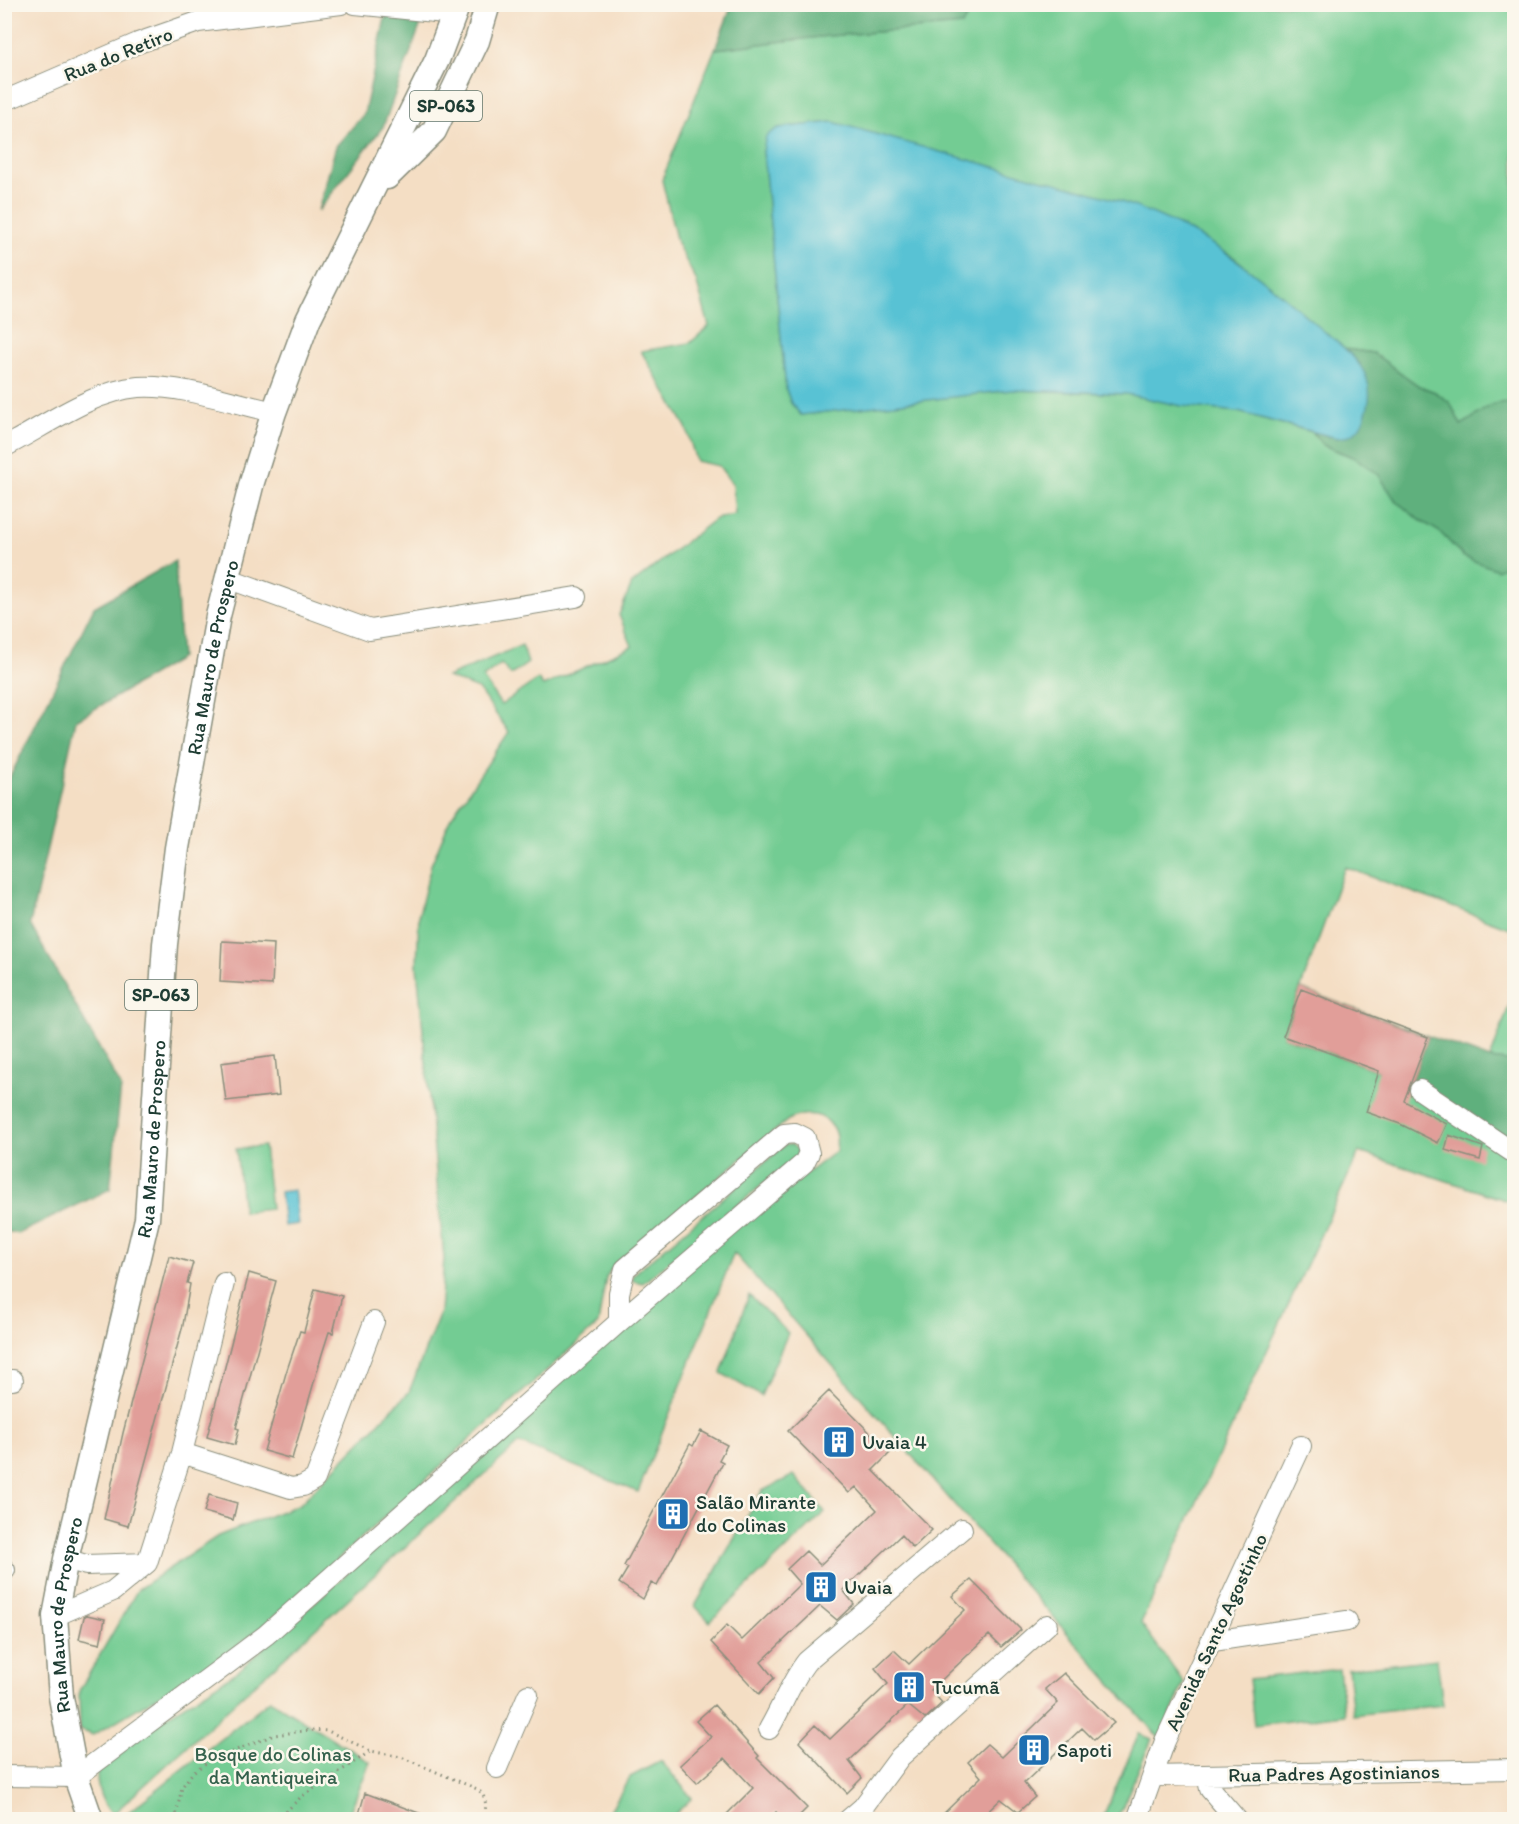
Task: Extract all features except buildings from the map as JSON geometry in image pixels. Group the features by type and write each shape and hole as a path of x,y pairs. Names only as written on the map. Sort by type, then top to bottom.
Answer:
{"main road":[{"name":"Rua Mauro de Prospero","path":"375,189 435,131 477,40 488,4"},
{"name":"Rua Mauro de Prospero","path":"91,1820 76,1777 61,1697 55,1616 66,1559 147,1219 165,944 177,848 227,578 252,482 274,411 308,320 437,60 457,9"}],"street":[{"name":"Rua do Retiro","path":"4,101 138,43 198,13 341,4"},
{"path":"355,4 457,9"},
{"path":"4,447 87,404 121,390 140,387 172,389 274,411"},
{"path":"227,578 370,630 576,597"},
{"path":"1420,1090 1515,1153"},
{"path":"4,1776 76,1777 266,1635 619,1322 804,1163 809,1153 805,1138 795,1132 784,1134 625,1269 619,1293 619,1322"},
{"path":"55,1616 113,1591 147,1563 182,1453 224,1283"},
{"path":"182,1453 291,1488 303,1486 315,1479 374,1322"},
{"name":"Avenida Santo Agostinho","path":"1137,1820 1165,1741 1301,1446"},
{"path":"769,1729 782,1708 796,1675 807,1661 962,1529"},
{"path":"66,1559 86,1565 147,1563"},
{"path":"1213,1641 1347,1621"},
{"path":"848,1820 863,1807 900,1757 1047,1625"},
{"path":"497,1768 528,1695"},
{"name":"Rua Padres Agostinianos","path":"1153,1776 1515,1769"},
{"path":"1207,1776 1210,1789 1237,1820"}],"path":[{"path":"176,1820 182,1786 209,1761 230,1750 274,1735 311,1730 328,1731 371,1751 401,1757 477,1788 483,1793 486,1802 484,1820"},
{"path":"277,1820 301,1797 371,1751"}],"green space":[{"path":"732,4 975,5 962,25 828,36 715,49"},
{"path":"975,5 1514,5 1514,405 1505,402 1461,425 1450,403 1435,392 1419,386 1373,353 1345,349 1235,258 1185,228 833,122 778,128 763,151 786,389 791,403 801,415 1011,390 1126,394 1182,406 1238,412 1312,432 1323,445 1355,458 1379,474 1396,501 1418,519 1440,532 1464,557 1511,565 1514,561 1514,930 1345,867 1283,1036 1411,1083 1514,1153 1514,1203 1359,1152 1141,1623 1184,1683 1160,1739 734,1253 638,1492 519,1443 113,1814 100,1795 98,1787 97,1771 102,1757 237,1672 725,1235 836,1151 834,1131 824,1118 807,1114 788,1120 614,1265 606,1277 598,1324 269,1621 224,1657 93,1735 80,1730 79,1691 138,1589 218,1536 300,1504 409,1392 440,1312 444,1258 417,966 419,914 431,865 450,819 509,732 478,689 447,677 522,645 528,663 511,675 501,664 483,678 501,705 538,679 543,686 632,646 619,615 632,584 715,519 735,515 733,485 719,466 696,461 686,427 641,351 690,343 709,326 696,280 677,243 662,180 715,49 828,36 962,25"},
{"path":"387,9 423,18 383,127 318,211 336,146 364,114"},
{"path":"1345,349 1373,353 1419,386 1435,392 1450,403 1461,425 1492,405 1514,404 1514,561 1497,570 1464,557 1440,532 1418,519 1396,501 1378,474 1355,458 1323,445 1312,432 1337,438 1360,364"},
{"path":"175,561 181,658 76,720 30,924 121,1087 110,1189 18,1234 5,1231 4,1083 8,1067 4,1058 5,787 94,607"},
{"path":"1301,989 1490,1059 1514,1062 1514,1153 1411,1083 1428,1037"},
{"path":"1514,992 1514,1062 1490,1059"},
{"path":"785,1145 792,1145 798,1150 796,1157 643,1283 633,1281 633,1275"},
{"path":"264,1146 271,1209 243,1212 236,1149"},
{"path":"749,1295 788,1333 761,1396 721,1373"},
{"path":"794,1475 825,1512 710,1622 695,1606 762,1491"},
{"path":"1437,1659 1443,1705 1353,1715 1348,1669"},
{"path":"1339,1669 1344,1715 1254,1725 1249,1679"},
{"name":"Bosque do Colinas da Mantiqueira","path":"270,1700 370,1762 347,1819 128,1819 126,1814"},
{"path":"1139,1734 1152,1739 1117,1819 1102,1819"},
{"path":"661,1761 692,1798 670,1819 605,1819 630,1777"}],"water":[{"path":"833,122 1104,196 1145,210 1202,238 1271,286 1356,360 1368,381 1370,393 1362,424 1350,435 1337,438 1238,412 1182,406 1126,394 1011,390 801,415 791,403 786,389 763,151 766,136 778,128"},
{"path":"294,1190 298,1224 284,1226 280,1192"}],"place":[{"name":"Uvaia 4","path":"839,1442"},
{"name":"Salão Mirante do Colinas","path":"673,1514"},
{"name":"Uvaia","path":"821,1587"},
{"name":"Tucumã","path":"909,1687"},
{"name":"Sapoti","path":"1034,1750"}]}
